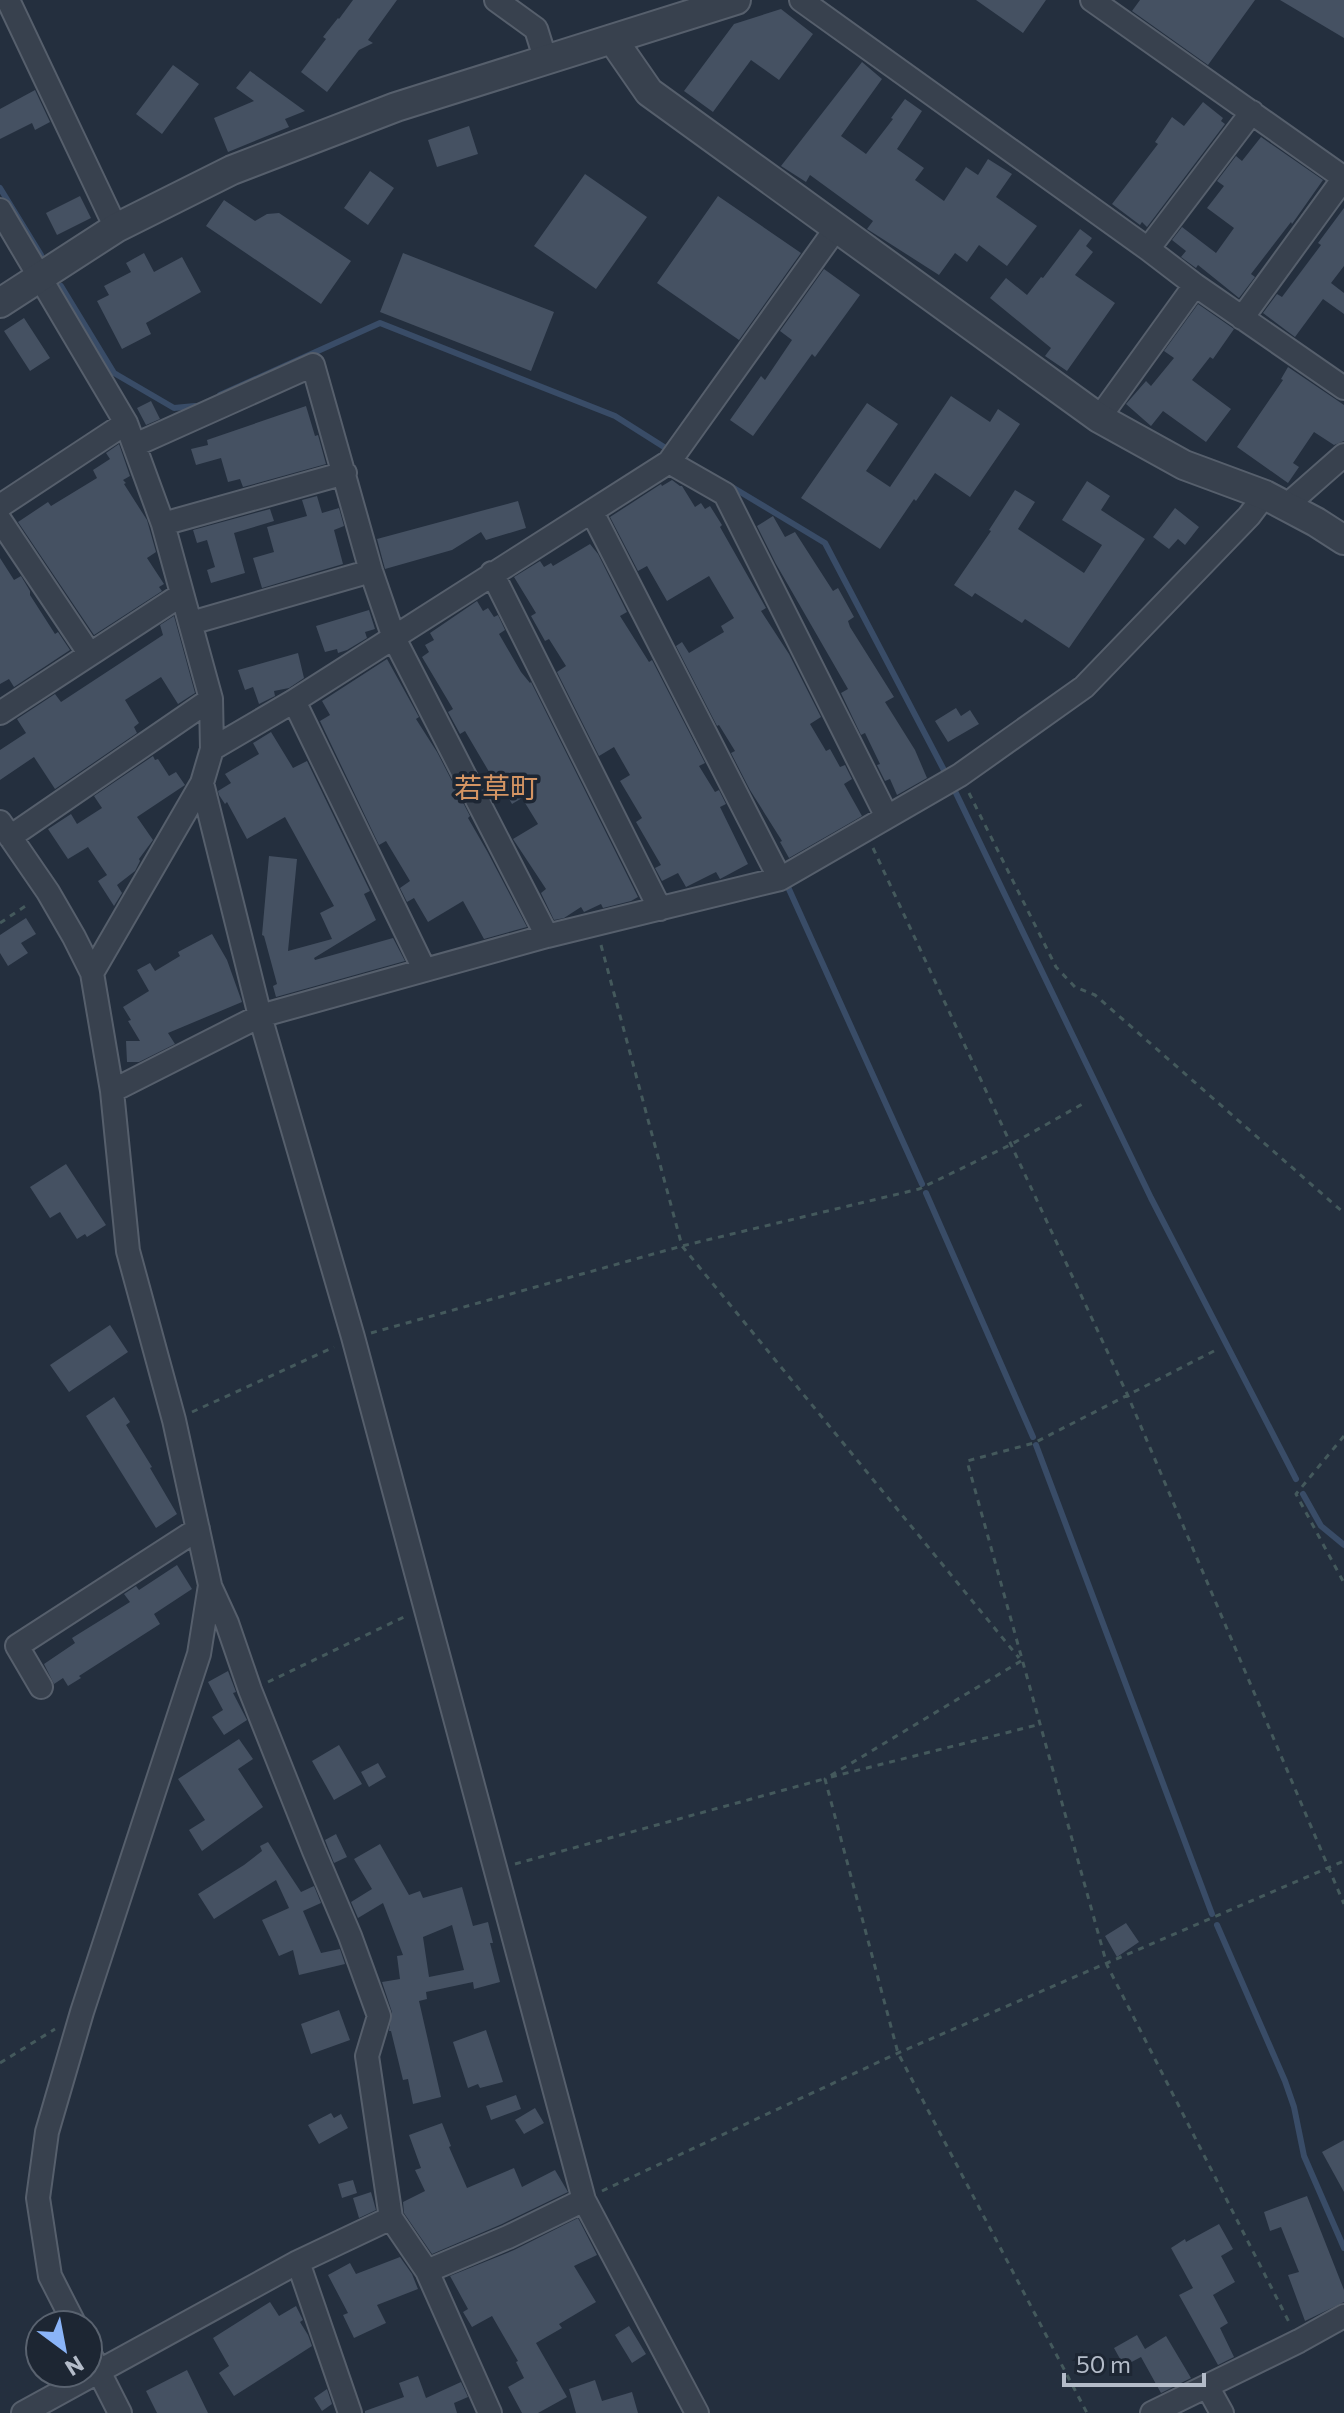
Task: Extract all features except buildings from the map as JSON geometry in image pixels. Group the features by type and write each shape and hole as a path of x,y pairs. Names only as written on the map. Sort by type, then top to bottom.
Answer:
{"street":[{"path":"8,0 116,228"},
{"path":"496,0 536,29 546,61"},
{"path":"0,303 116,228 232,170 396,107 736,0"},
{"path":"801,0 1195,285 1344,388"},
{"path":"1092,0 1344,178 1242,318"},
{"path":"613,40 649,92 1099,418 1184,465 1276,501 1344,540"},
{"path":"1148,249 1252,112"},
{"path":"0,210 126,423 163,524 211,699 212,749 202,783 92,973"},
{"path":"212,749 294,701 669,462 837,227"},
{"path":"1099,418 1195,285"},
{"path":"135,445 313,365 371,571 394,638 547,936"},
{"path":"0,506 126,423"},
{"path":"112,1091 260,1016 547,936 780,879 960,775 1084,687 1249,516 1344,455"},
{"path":"669,462 725,494 887,817"},
{"path":"163,524 345,473"},
{"path":"592,512 780,879"},
{"path":"0,520 89,653"},
{"path":"191,623 371,571"},
{"path":"492,573 660,909"},
{"path":"0,713 181,595"},
{"path":"211,699 5,829 48,892 92,973 112,1091 128,1251 174,1420 210,1585 379,2016 367,2056 391,2218 427,2271 490,2413"},
{"path":"294,701 424,969"},
{"path":"202,783 260,1016 353,1337 584,2200 697,2413"},
{"path":"41,1687 17,1646 198,1529"},
{"path":"67,2309 50,2276 38,2198 47,2132 82,2012 199,1654 210,1585"},
{"path":"427,2271 584,2200"},
{"path":"104,2370 298,2262 391,2218"},
{"path":"298,2262 350,2413"},
{"path":"1152,2413 1344,2316"},
{"path":"104,2380 120,2413"},
{"path":"1207,2386 1222,2413"},
{"path":"23,2413 68,2389"}],"path":[{"path":"960,775 1056,967 1075,987 1095,995 1344,1213"},
{"path":"865,831 1128,1396 1344,1904"},
{"path":"0,923 48,892"},
{"path":"596,926 682,1246 1021,1661"},
{"path":"174,1420 353,1337 682,1246 919,1189 1010,1145 1086,1102"},
{"path":"1214,1351 1034,1443 967,1461 1107,1965 1299,2341"},
{"path":"1344,1436 1296,1494 1344,1583"},
{"path":"250,1690 426,1606"},
{"path":"825,1779 1021,1661"},
{"path":"496,1869 825,1779 1038,1725"},
{"path":"825,1779 898,2053 1087,2413"},
{"path":"584,2200 898,2053 1344,1861"},
{"path":"0,2063 82,2012"}],"waterway":[{"path":"0,188 41,255"},
{"path":"61,286 114,373 174,408 195,406"},
{"path":"220,395 380,323 615,416 664,447"},
{"path":"727,484 825,543 946,774"},
{"path":"954,789 1151,1198 1296,1479"},
{"path":"788,887 922,1184"},
{"path":"926,1193 1033,1437"},
{"path":"1036,1445 1212,1914"},
{"path":"1303,1494 1321,1526 1344,1545"},
{"path":"1217,1925 1285,2081 1304,2156 1344,2248"}],"district":[{"name":"若草町","path":"496,787"}]}
